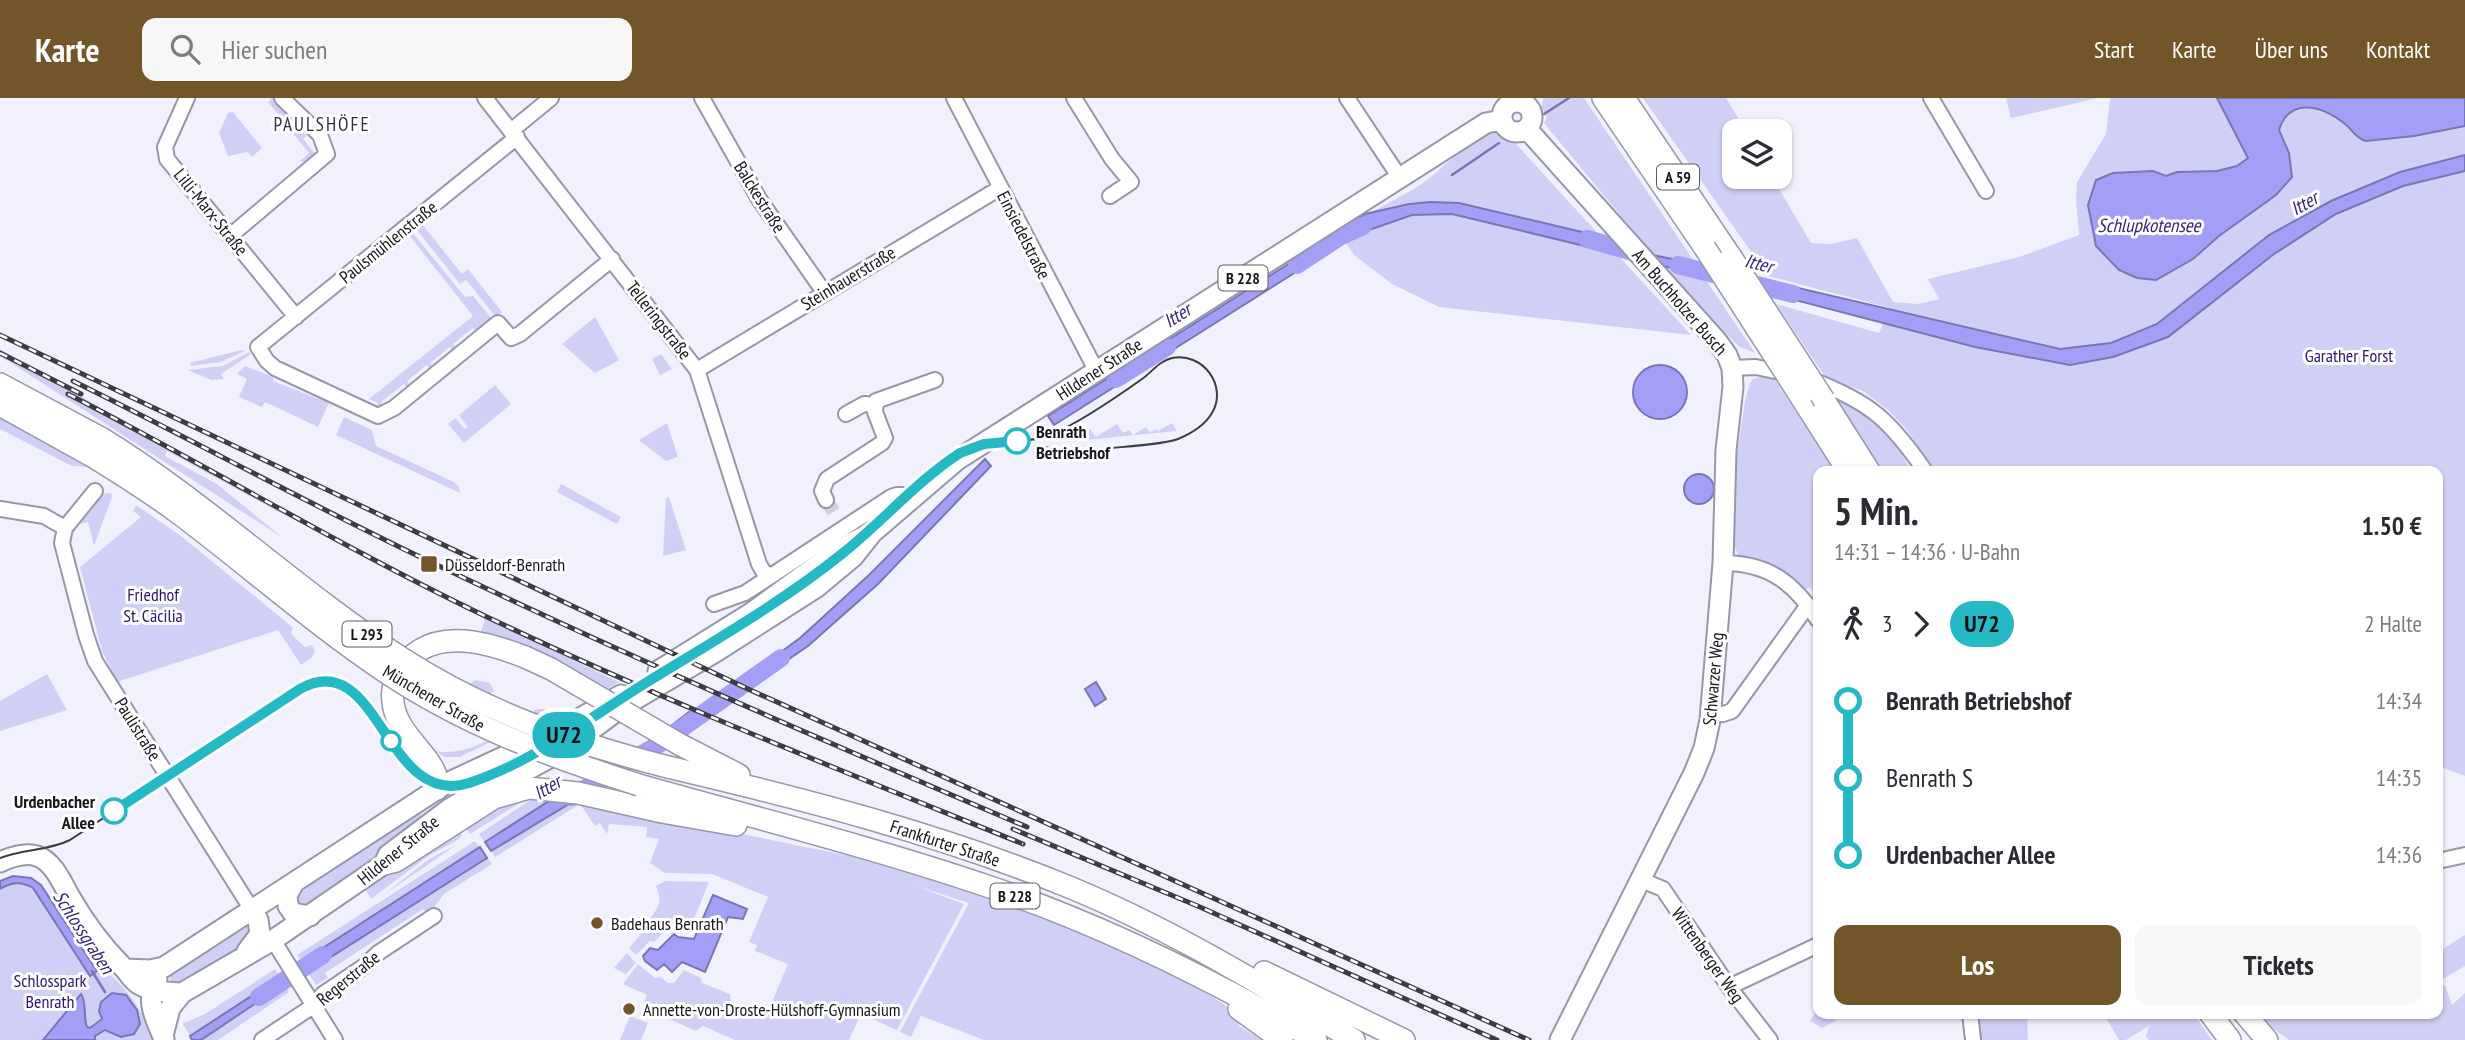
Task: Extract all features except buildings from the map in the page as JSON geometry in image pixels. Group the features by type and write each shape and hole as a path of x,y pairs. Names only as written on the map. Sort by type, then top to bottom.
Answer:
{"highway":[{"name":"A 59","path":"1603,98 1705,248 1845,466"},
{"name":"A 59","path":"1624,98 1731,257 1866,466"},
{"name":"Münchener Straße","path":"0,384 97,447 191,498 337,613 400,657 464,695 531,726 602,750 668,767"},
{"name":"Münchener Straße","path":"0,405 97,447 324,628 389,674 450,710 513,741 639,785 848,844"},
{"path":"437,789 432,768 398,721 393,692 400,669 421,650 449,641 484,644 551,668 679,744 749,779 757,788"},
{"name":"Frankfurter Straße","path":"668,767 878,821 986,856 1071,888 1189,945 1354,1040"},
{"name":"B 228","path":"384,863 396,861 505,793 540,788 578,793 819,843 848,844"},
{"name":"Frankfurter Straße","path":"848,844 991,887 1062,914 1154,954 1316,1040"},
{"path":"1189,945 1211,946 1404,1040"},
{"path":"1232,995 1237,1008 1282,1040"},
{"path":"2214,1019 2230,1040"},
{"path":"2236,1019 2252,1040"},
{"path":"2249,1019 2267,1040"}],"main road":[{"name":"Hildener Straße","path":"182,993 310,916 384,863 388,855 427,825 481,790 543,762 584,738 622,707 817,587 853,557 872,533 957,460 1486,123 1502,120 1506,106 1526,101 1532,113 1532,121 1527,129"},
{"path":"1502,120 1510,131 1527,129"},
{"name":"Am Buchholzer Busch","path":"1527,129 1722,348 1731,368"},
{"name":"Schwarzer Weg","path":"1560,1040 1704,748 1711,714 1723,563 1723,483 1733,387 1731,368"},
{"name":"Hildener Straße","path":"125,969 147,970 164,967 437,789 596,710 760,606 841,548 872,533"},
{"path":"419,803 424,802 430,808 431,817 427,825"},
{"path":"0,862 17,856 31,855 44,860 55,871 99,943 136,983 152,989 182,993"},
{"path":"295,883 286,895 288,906 293,913 310,916"},
{"path":"246,955 248,948 260,934 258,920 252,909"},
{"path":"164,967 152,989 151,1006 164,1038"},
{"path":"164,1038 170,1008 182,993"}],"street":[{"name":"Lilli-Marx-Straße","path":"187,98 167,140 165,153 296,317"},
{"path":"230,236 327,154 320,135 282,98"},
{"name":"Telleringstraße","path":"485,98 515,133 697,370 759,564 770,576"},
{"name":"Paulsmühlenstraße","path":"551,98 515,133 258,347 275,368 378,416 394,408 498,323 511,338 520,334 612,259"},
{"name":"Balckestraße","path":"702,98 759,199 824,292"},
{"name":"Einsiedelstraße","path":"954,98 1096,370"},
{"path":"1074,98 1112,159 1131,182 1110,196"},
{"path":"1347,98 1400,178"},
{"path":"1931,98 1986,191"},
{"name":"Steinhauerstraße","path":"697,370 1000,188"},
{"name":"Am Buchholzer Busch","path":"1731,368 1756,367 1801,376 1840,391 1881,416 1899,434 1921,466"},
{"path":"826,500 822,491 827,479 882,443 885,438 875,412 879,399 935,380"},
{"path":"846,414 864,404 875,405"},
{"path":"0,509 44,516 65,528 95,491"},
{"name":"Hildener Straße","path":"714,604 745,593 840,522 891,497 915,495"},
{"name":"Paulistraße","path":"65,528 63,549 76,615 95,660 252,909"},
{"path":"1723,563 1759,567 1781,578 1813,612"},
{"path":"1711,714 1723,715 1732,710 1808,605"},
{"path":"2443,860 2465,855"},
{"name":"Wittenberger Weg","path":"1639,879 1663,889 1729,987 1770,1040"},
{"name":"Regerstraße","path":"262,1040 313,1006 324,994 378,953 434,916"},
{"path":"272,940 335,1040"},
{"path":"1729,987 1813,947"},
{"path":"1971,1019 1973,1040"}],"green space":[{"path":"270,98 275,98 293,120 285,123 268,102"},
{"path":"1543,98 1584,98 1696,264 1653,255 1544,123 1547,118 1542,108"},
{"name":"Garather Forst","path":"1643,98 1726,98 1739,119 1722,119 1722,189 1779,189 1811,243 1831,244 1857,238 1893,302 1918,304 1939,299 1928,279 2019,257 2079,235 2077,182 2106,134 2110,98 2217,98 2248,158 2237,166 2217,171 2177,172 2166,176 2153,171 2088,205 2096,246 2119,270 2137,278 2156,280 2193,259 2219,236 2276,195 2292,177 2289,153 2279,130 2290,113 2298,109 2326,112 2366,141 2414,136 2465,126 2465,776 2443,768 2443,466 1932,466 1907,430 1888,410 1863,391 1826,378 1776,304 1879,333 1890,308 1768,276"},
{"path":"2006,98 2098,98 2011,118"},
{"path":"233,112 262,148 252,157 248,152 228,156 219,133 228,113"},
{"path":"296,123 306,136 303,139 315,154 305,162 300,161 309,153 291,131"},
{"path":"1499,130 1504,131 1691,335 1439,307 1392,284 1354,255 1343,239 1342,230 1423,183 1478,139"},
{"path":"422,224 462,274 468,269 502,312 496,317 466,280 460,284 416,229"},
{"path":"412,232 465,297 473,296 493,320 478,333 473,328 453,344 457,349 454,352 450,347 430,363 434,368 431,370 427,365 407,381 411,387 408,389 404,384 381,402 384,407 380,410 376,408 378,403 369,399 473,316 409,235"},
{"path":"1662,266 1702,274 1755,353 1738,346"},
{"path":"595,317 619,360 595,373 562,344"},
{"path":"0,349 295,521 167,451 165,456 217,484 283,538 0,356"},
{"path":"245,351 221,362 191,366 190,363"},
{"path":"249,352 251,354 221,374 224,379 211,380 188,370 223,366"},
{"path":"661,354 672,369 660,375 652,359"},
{"path":"245,366 273,377 273,381 329,403 318,427 265,402 262,407 239,397 247,379 237,374"},
{"path":"1760,377 1775,380 1832,466 1813,466 1813,591 1809,587 1802,593 1762,563 1739,556 1735,548 1736,461 1745,401 1753,379"},
{"path":"495,385 511,404 464,443 448,424 455,418 465,429 468,427 459,415"},
{"path":"1836,398 1862,410 1879,423 1893,438 1909,466 1880,466"},
{"path":"0,416 85,462 89,467 72,466 0,429"},
{"path":"344,417 372,430 376,446 454,482 460,493 336,435"},
{"path":"667,423 678,457 666,461 639,440"},
{"path":"1172,423 1177,431 1074,441 1073,440 1090,429 1096,437 1117,424 1123,433 1129,430 1133,435 1146,427 1150,432 1156,429 1158,431"},
{"path":"561,484 621,517 617,524 557,492"},
{"path":"111,493 112,497 94,546 88,522 73,525 101,494"},
{"path":"669,497 686,550 663,556 666,498"},
{"name":"Friedhof St. Cäcilia","path":"136,505 181,536 293,628 291,634 305,647 312,645 315,651 312,657 301,665 278,630 117,682 102,651 80,567 141,517 133,511"},
{"path":"485,618 619,682 600,693 544,661 418,642 437,630 480,635"},
{"path":"47,674 67,710 0,731 0,701"},
{"path":"475,680 490,683 494,691 464,713 469,685"},
{"path":"537,709 550,713 460,757 445,757 435,751 449,752 476,746"},
{"path":"531,796 470,834 463,824 486,808"},
{"path":"535,797 580,804 495,857 479,834"},
{"path":"580,804 873,860 989,893 1076,927 1160,967 1239,1014 1239,1026 1262,1040 984,1040 921,1016 911,1037 900,1032 969,903 916,886 964,904 897,1030 861,1014 849,1040 735,1040 703,1026 696,1031 660,1015 654,1009 658,1000 652,1008 643,1004 647,995 623,984 638,964 655,978 661,977 668,983 674,983 684,970 701,978 702,983 730,994 731,1004 726,1017 733,1020 738,1008 744,1004 793,1020 795,1014 771,1004 788,964 755,951 757,945 749,942 768,897 712,874 665,873 650,863 659,839 646,837 647,827 609,824 607,834 600,823 595,826"},
{"path":"419,811 423,819 364,869 313,906 298,908 293,895"},
{"path":"458,830 462,835 459,839 427,857 371,899 363,885"},
{"path":"475,841 492,864 444,894 429,914 423,909 325,973 328,978 316,985 297,955"},
{"path":"458,844 382,896 429,859"},
{"name":"Schlosspark Benrath","path":"13,876 31,878 41,885 97,971 103,968 133,1000 154,1040 0,1040 0,881"},
{"path":"665,881 709,882 690,929 648,921 658,905 656,886"},
{"path":"245,921 253,926 246,944 185,983 172,984 169,975"},
{"path":"650,924 668,928 636,955 629,948"},
{"path":"2465,935 2465,966 2443,979 2443,949"},
{"path":"627,953 636,963 626,974 614,968"},
{"path":"275,969 289,992 218,1040 201,1040 280,988 275,980 190,1036 184,1023 205,1014"},
{"path":"2445,985 2452,1005 2465,993 2465,1040 2289,1040 2260,1019 2443,1019"},
{"path":"630,1016 648,1023 641,1040 620,1040"},
{"path":"1813,1016 1813,1019 1836,1019 1822,1028 1810,1021"},
{"path":"1976,1019 2027,1019 2028,1040 1980,1040"},
{"path":"2107,1019 2197,1019 2212,1040 2149,1040 2146,1036 2149,1026 2126,1040 2119,1040"}],"water":[{"name":"Schlupkotensee","path":"2217,98 2465,98 2465,126 2414,136 2366,141 2326,112 2298,109 2290,113 2279,130 2289,153 2292,177 2276,195 2219,236 2193,259 2156,280 2137,278 2119,270 2096,246 2088,205 2096,180 2113,173 2153,171 2166,176 2177,172 2217,171 2237,166 2248,158"},
{"path":"2465,155 2465,171 2403,186 2336,214 2274,254 2168,337 2113,357 2070,365 1975,347 1776,295 1768,281 2060,349 2111,343 2157,324 2269,235 2331,201 2400,172"},
{"path":"1430,202 1459,203 1603,237 1618,254 1452,214 1412,215 1343,239 1338,231 1365,214"},
{"path":"1312,249 1318,258 1149,365 1143,356"},
{"path":"1653,255 1696,264 1702,274 1662,266"},
{"path":"1132,363 1138,372 1054,425 1048,416"},
{"path":"1660,365 1679,373 1687,392 1679,411 1660,419 1641,411 1633,392 1641,373"},
{"path":"985,459 991,466 878,584 808,646 767,674 758,669 800,638 869,575"},
{"path":"1699,474 1705,475 1713,483 1713,495 1705,503 1699,504 1693,503 1685,495 1684,489 1685,483 1693,475"},
{"path":"1096,682 1106,699 1095,706 1085,689"},
{"path":"689,712 703,720 680,738 667,729"},
{"path":"552,799 572,802 491,851 485,842"},
{"path":"480,847 487,858 307,972 301,962"},
{"path":"13,876 31,878 41,885 97,971 90,976 33,888 16,883 0,889 0,881"},
{"path":"713,895 747,909 743,919 728,917 705,972 682,962 672,972 664,964 657,970 645,961 643,956 650,948 658,950 674,934 694,939"},
{"path":"276,980 280,987 201,1040 192,1040 190,1036"},
{"path":"112,993 126,995 137,1010 140,1024 134,1034 121,1037 105,1030 95,1036 95,1040 43,1040 81,994 87,1027 90,1028 102,1019 99,1011 101,1002"}],"waterway":[{"path":"1544,114 1569,98"},
{"path":"1452,175 1499,143"},
{"name":"Itter","path":"1297,265 1341,236 1363,226"},
{"name":"Itter","path":"1587,239 1644,255"},
{"name":"Itter","path":"1678,265 1793,294"},
{"name":"Itter","path":"1116,379 1167,347"},
{"name":"Itter","path":"571,797 664,741 781,658"},
{"name":"Itter","path":"259,997 323,955"},
{"name":"Schlossgraben","path":"92,971 105,992"}],"tunnel":[{"path":"826,500 837,517"}],"tram line":[{"path":"0,858 70,840 300,689 326,681 347,688 365,705 416,773 438,785 464,785 557,739 771,605 858,541 915,488 960,453 982,445 1051,435 1098,409 1167,359 1194,360 1210,373 1215,382 1216,403 1212,413 1197,429 1178,439 1085,450 1035,446"}],"railway":[{"path":"0,335 748,689 1529,1040"},
{"path":"0,353 81,394"},
{"path":"73,381 345,520 510,600 730,699 1027,827"},
{"path":"68,394 380,563 485,616 685,706 1023,844"},
{"path":"1013,829 1200,907 1497,1040"}],"metro line":[{"name":"U72","path":"114,811 300,689 320,681 338,683 353,692 421,778 441,787 472,782 550,745 770,607 844,553 960,453 984,444 1017,441"}],"place":[{"name":"Benrath Betriebshof","path":"1017,441"},
{"name":"Düsseldorf-Benrath","path":"429,564"},
{"name":"Urdenbacher Allee","path":"114,811"},
{"name":"Badehaus Benrath","path":"597,923"},
{"name":"Annette-von-Droste-Hülshoff-Gymnasium","path":"629,1009"}],"district":[{"name":"PAULSHÖFE","path":"322,124"}]}
